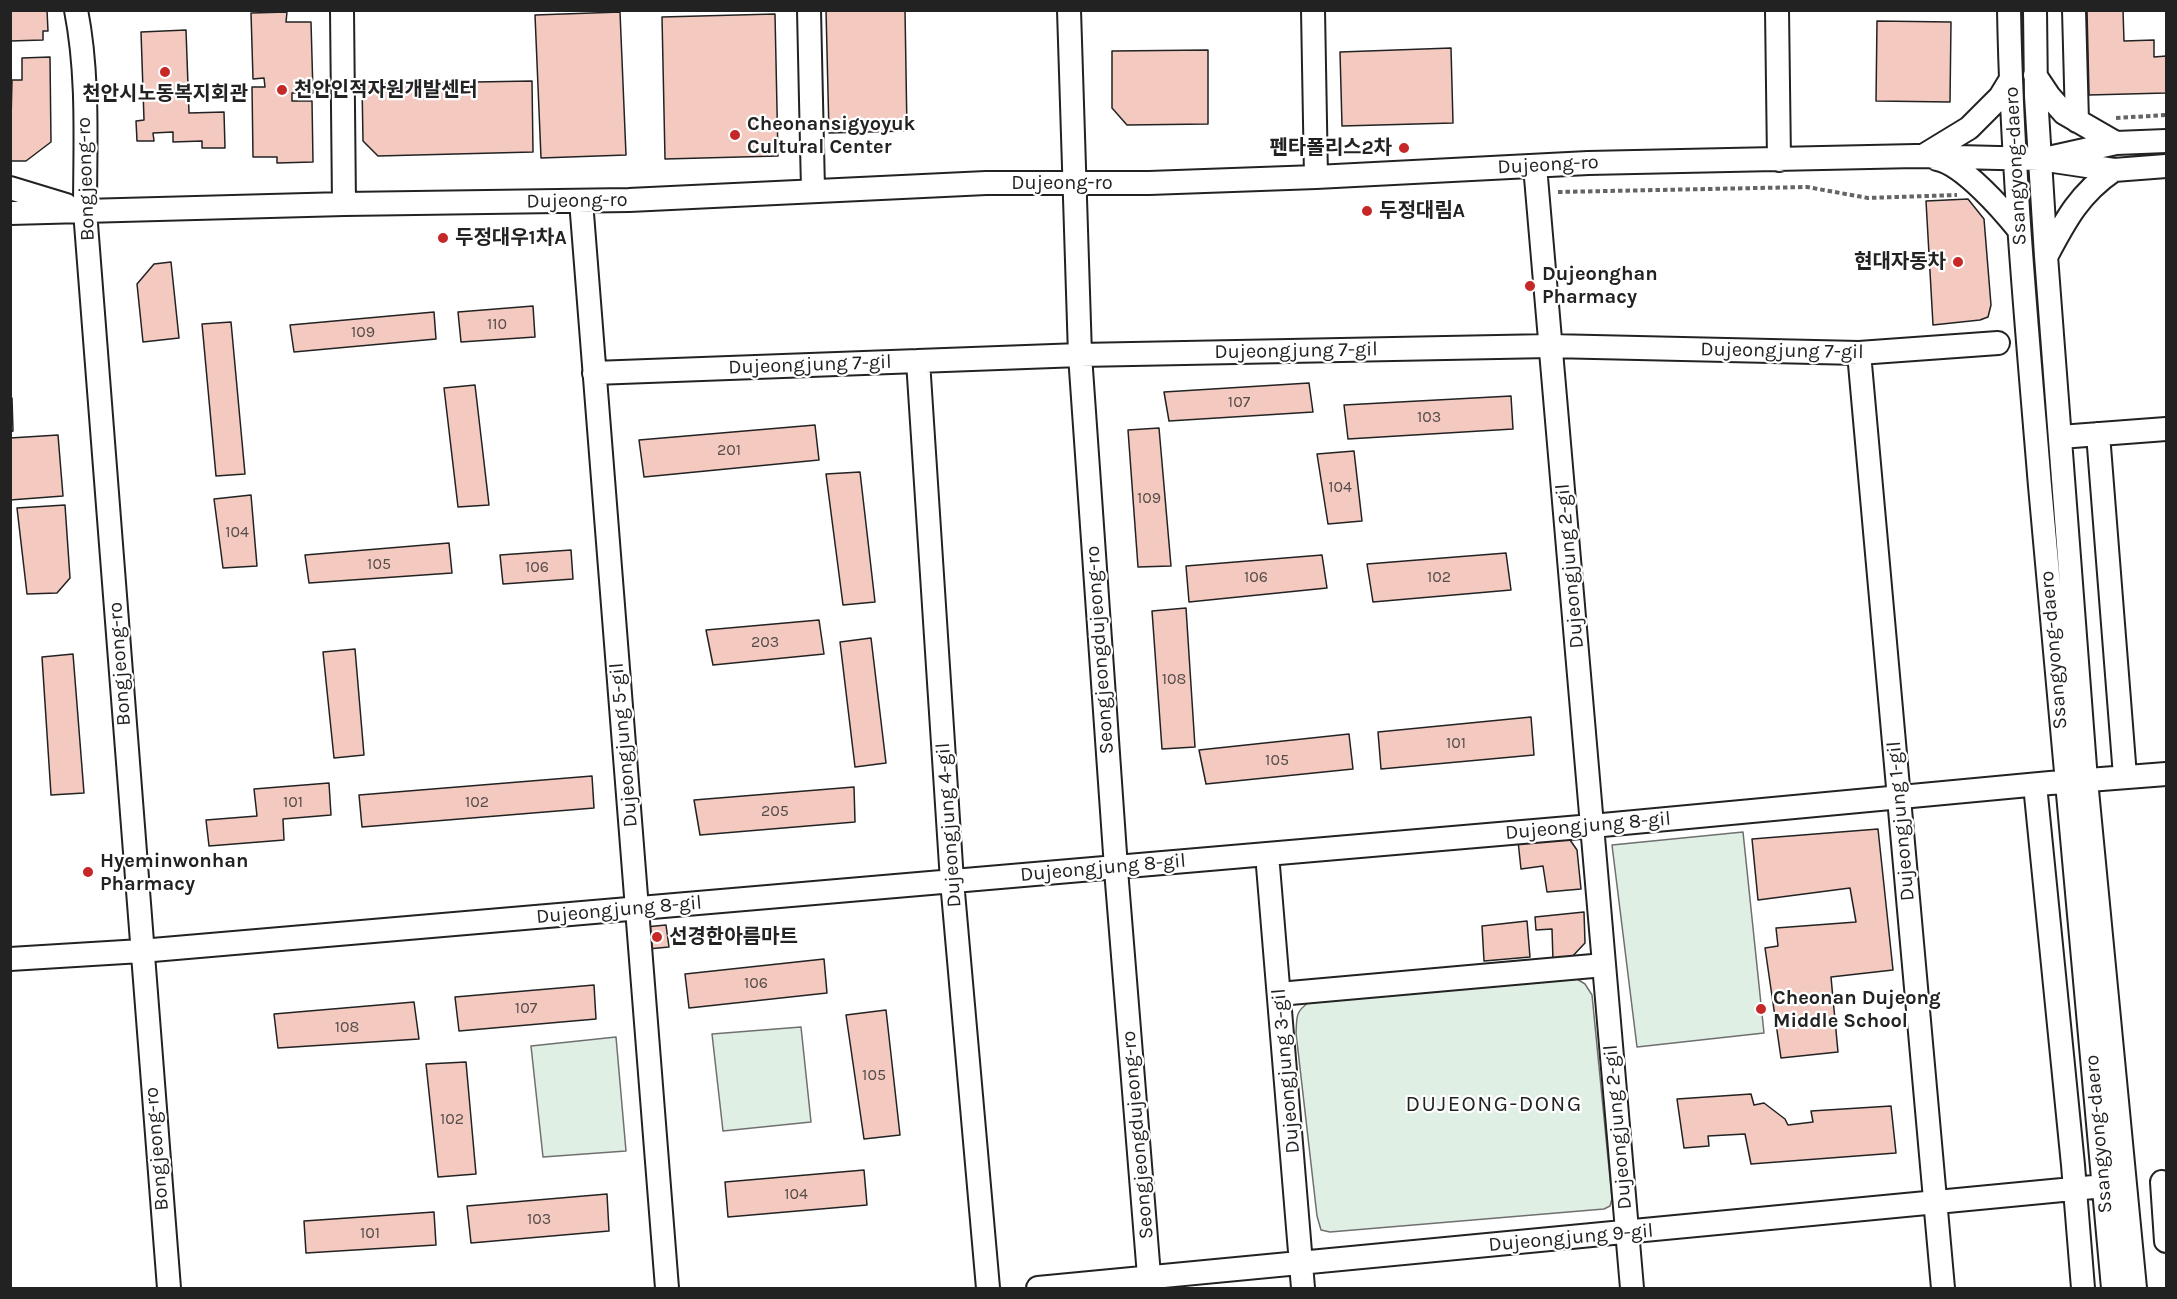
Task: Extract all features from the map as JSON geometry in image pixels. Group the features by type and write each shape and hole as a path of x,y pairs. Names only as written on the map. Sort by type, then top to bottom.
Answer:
{"street":[{"name":"Bongjeong-ro","path":"76,10 81,39 85,128 85,211 169,1288"},
{"name":"Bongjeong-ro","path":"81,39 86,10"},
{"path":"342,10 344,204"},
{"path":"809,10 813,190"},
{"name":"Seongjeongdujeong-ro","path":"1069,10 1080,355 1116,867 1150,1283"},
{"path":"1313,10 1316,177"},
{"path":"1777,10 1779,159"},
{"name":"Ssangyong-daero","path":"2009,10 2014,160 2019,230 2115,1186 2135,1288"},
{"name":"Ssangyong-daero","path":"2035,10 2035,75 2060,437 2076,781"},
{"path":"2074,10 2077,121"},
{"path":"2035,75 2064,113 2116,143"},
{"path":"1923,156 1969,128 2000,97 2011,79"},
{"name":"Dujeong-ro","path":"10,213 344,204 628,200 986,183 1073,184 1316,177 1535,166 1779,159 1923,156 2014,160 2040,159 2116,143 2166,141"},
{"path":"1923,156 1943,160 1988,194 2019,230"},
{"name":"Dujeong-ro","path":"2040,159 2114,170 2166,166"},
{"name":"Dujeongjung 2-gil","path":"1535,166 1632,1288"},
{"path":"2046,256 2080,199 2095,183 2114,170"},
{"name":"Dujeong-ro","path":"10,188 85,211"},
{"name":"Dujeongjung 5-gil","path":"581,201 667,1288"},
{"name":"Dujeongjung 7-gil","path":"594,373 1080,355 1550,346 1859,353 1998,343"},
{"name":"Dujeongjung 1-gil","path":"1859,353 1943,1288"},
{"name":"Dujeongjung 4-gil","path":"918,360 952,881 988,1288"},
{"path":"2060,437 2166,429"},
{"path":"2098,434 2125,776"},
{"name":"Dujeongjung 8-gil","path":"10,959 141,951 1592,826 2166,774"},
{"path":"2035,785 2083,1288"},
{"name":"Dujeongjung 3-gil","path":"1267,854 1303,1288"},
{"path":"1279,994 1604,966"},
{"path":"2164,1182 2166,1242"},
{"name":"Dujeongjung 9-gil","path":"1038,1288 1150,1283 1301,1263 2164,1182"},
{"name":"Ssangyong-daero","path":"2113,1288 2115,1186"}],"path":[{"path":"2113,118 2166,115"},
{"path":"1537,192 1807,187 1868,198 1988,194"}],"green space":[{"path":"1743,832 1764,1033 1637,1047 1612,845"},
{"path":"1577,979 1585,984 1592,995 1612,1199 1610,1206 1604,1209 1330,1232 1321,1230 1317,1216 1296,1033 1298,1016 1304,1006 1308,1003"},
{"path":"801,1027 811,1122 723,1131 712,1034"},
{"path":"616,1037 626,1151 543,1157 531,1046"}],"building":[{"path":"10,10 47,10 48,31 43,31 43,40 10,41"},
{"path":"826,10 905,10 907,131 829,133"},
{"path":"2087,10 2123,10 2124,41 2154,40 2154,57 2166,56 2166,93 2089,95"},
{"name":"천안인적자원개발센터","path":"287,12 286,22 311,22 313,93 292,93 292,101 312,101 313,162 277,163 277,157 253,157 252,87 265,87 264,78 253,79 251,13"},
{"path":"620,12 626,155 541,158 535,15"},
{"path":"775,14 778,156 665,159 662,17"},
{"path":"1877,21 1951,22 1950,102 1876,101"},
{"name":"천안시노동복지회관","path":"186,30 189,113 224,112 225,148 202,148 202,141 173,142 173,132 153,133 154,141 137,141 136,121 144,120 141,32"},
{"path":"1451,48 1453,123 1342,126 1340,52"},
{"path":"1208,50 1208,124 1127,125 1112,108 1112,51"},
{"path":"50,57 51,142 26,161 10,161 12,80 22,80 22,58"},
{"path":"532,81 533,152 378,156 363,141 362,84"},
{"name":"현대자동차","path":"1968,199 1984,219 1991,305 1988,317 1980,320 1933,325 1926,201"},
{"path":"171,262 179,338 143,342 137,284 154,264"},
{"path":"533,306 535,337 461,342 458,312"},
{"path":"434,312 436,339 294,352 290,325"},
{"path":"231,322 245,474 216,476 202,324"},
{"path":"1309,383 1313,412 1169,421 1164,392"},
{"path":"475,385 489,505 458,507 444,388"},
{"path":"1511,396 1513,429 1348,439 1344,405"},
{"path":"10,398 12,398 13,431 10,432"},
{"path":"815,425 819,460 644,477 639,440"},
{"path":"1159,428 1171,566 1138,567 1128,430"},
{"path":"58,435 63,496 10,500 10,438"},
{"path":"1354,451 1362,521 1328,524 1317,454"},
{"path":"860,472 875,602 843,605 826,474"},
{"path":"251,495 257,566 223,568 214,499"},
{"path":"65,505 70,578 57,593 27,594 17,508"},
{"path":"449,543 452,573 309,583 305,555"},
{"path":"571,550 573,579 503,584 500,555"},
{"path":"1506,553 1511,590 1373,602 1367,564"},
{"path":"1322,555 1327,588 1189,602 1186,566"},
{"path":"1186,608 1195,747 1162,749 1152,611"},
{"path":"819,620 824,654 713,665 706,630"},
{"path":"871,638 886,763 855,767 840,642"},
{"path":"355,649 364,755 334,758 323,652"},
{"path":"73,654 84,793 51,795 42,657"},
{"path":"1531,717 1534,755 1381,769 1378,732"},
{"path":"1349,734 1353,769 1206,784 1199,750"},
{"path":"592,776 594,808 362,827 359,795"},
{"path":"329,783 331,815 283,819 284,840 209,846 206,820 257,816 254,789"},
{"path":"854,787 855,822 700,835 694,800"},
{"path":"1878,829 1893,970 1831,977 1838,1052 1781,1058 1765,948 1778,946 1776,928 1856,922 1850,888 1758,900 1752,839"},
{"path":"1568,837 1577,850 1581,889 1547,892 1543,866 1521,869 1518,841"},
{"path":"1584,912 1585,943 1569,960 1553,961 1552,929 1536,930 1535,917"},
{"path":"1527,921 1530,957 1484,961 1482,926"},
{"name":"선경한아름마트","path":"666,925 669,947 648,949 645,927"},
{"path":"824,959 827,993 689,1008 685,974"},
{"path":"594,985 596,1019 459,1031 455,997"},
{"path":"414,1002 419,1039 278,1048 274,1014"},
{"path":"886,1010 900,1135 864,1139 846,1015"},
{"path":"466,1062 476,1174 438,1177 426,1064"},
{"path":"1751,1094 1754,1105 1764,1103 1785,1119 1788,1125 1813,1122 1811,1111 1891,1106 1896,1153 1751,1164 1745,1134 1708,1136 1709,1146 1684,1148 1677,1099"},
{"path":"864,1170 867,1205 728,1217 725,1182"},
{"path":"607,1194 609,1231 471,1243 467,1206"},
{"path":"434,1212 436,1245 306,1253 304,1221"}],"place":[{"name":"천안시노동복지회관","path":"165,72"},
{"name":"천안인적자원개발센터","path":"282,90"},
{"name":"Cheonansigyoyuk Cultural Center","path":"735,135"},
{"name":"펜타폴리스2차","path":"1404,148"},
{"name":"두정대림A","path":"1367,211"},
{"name":"두정대우1차A","path":"443,238"},
{"name":"현대자동차","path":"1958,262"},
{"name":"Dujeonghan Pharmacy","path":"1530,286"},
{"name":"Hyeminwonhan Pharmacy","path":"88,872"},
{"name":"선경한아름마트","path":"657,937"},
{"name":"Cheonan Dujeong Middle School","path":"1761,1009"}],"district":[{"name":"DUJEONG-DONG","path":"1494,1105"}]}
